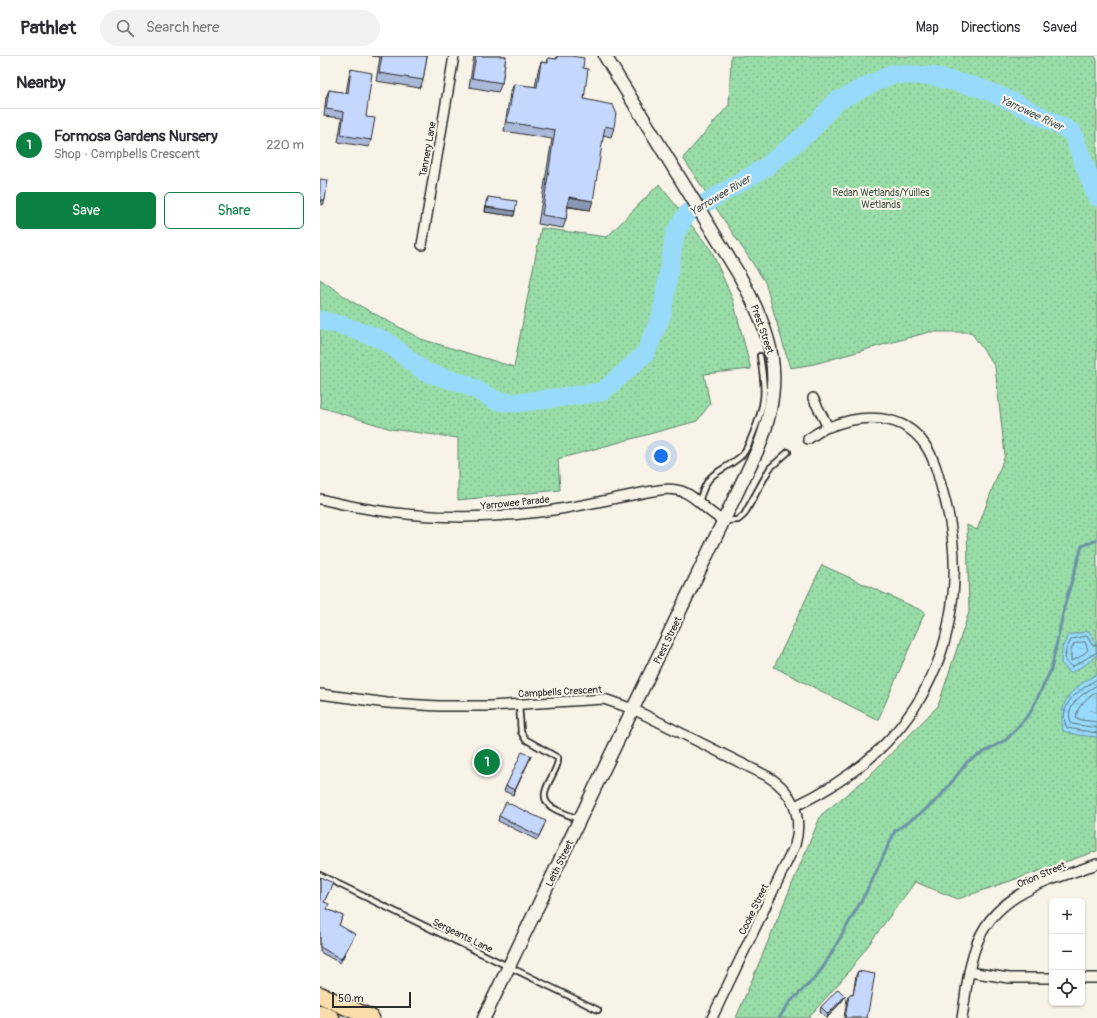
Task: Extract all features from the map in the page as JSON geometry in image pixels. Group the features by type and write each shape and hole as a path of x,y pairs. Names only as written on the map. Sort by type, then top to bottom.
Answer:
{"highway":[{"path":"320,995 371,1018"},
{"path":"320,1013 331,1018"}],"main road":[{"name":"Prest Street","path":"605,56 757,308 770,346 774,375 773,401 759,447 633,709"},
{"name":"Leith Street","path":"484,1018 633,709"}],"street":[{"name":"Tannery Lane","path":"422,245 454,56"},
{"path":"813,398 828,427"},
{"path":"795,806 818,795 860,767 881,748 904,722 923,692 939,658 949,621 953,592 954,552 950,522 937,471 925,444 904,426 880,418 854,420 828,427 808,439"},
{"name":"Yarrowee Parade","path":"320,499 371,509 432,516 474,517 531,513 664,489 684,491 712,514 724,521"},
{"name":"Campbells Crescent","path":"320,694 387,703 439,706 520,704 604,699 633,709 774,780 785,790 795,806"},
{"name":"Cooke Street","path":"713,1018 795,845 799,827 795,806"},
{"name":"Orion Street","path":"962,1018 973,954 981,933 998,910 1010,900 1034,887 1097,864"},
{"path":"970,972 1009,978 1049,978"},
{"path":"1085,978 1097,978"}],"lane":[{"path":"699,502 704,484 710,477 744,453 760,418 764,388 760,356"},
{"path":"724,521 738,520 744,515 770,468 788,452"},
{"path":"520,704 521,732 525,739 558,758 559,763 546,790 545,799 550,806 580,820"},
{"name":"Sergeants Lane","path":"320,875 508,968 598,1010"}],"green space":[{"name":"Redan Wetlands/Yuilles Wetlands","path":"731,56 1095,56 1097,60 1097,851 958,899 915,882 847,974 808,1018 736,1018 821,815 868,777 938,706 969,612 967,525 977,530 1005,455 995,367 971,332 929,332 814,364 790,368 765,282 683,158 729,105"},
{"path":"659,184 711,250 733,300 751,369 704,374 710,404 697,421 558,459 560,490 458,500 458,438 391,429 320,407 320,279 351,301 421,339 514,367 541,228 607,237"},
{"path":"822,565 925,612 878,720 774,667"}],"water":[{"path":"1089,631 1095,642 1097,655 1085,665 1070,673 1061,663 1062,648 1068,635"},
{"path":"1097,674 1097,737 1078,735 1063,731 1063,711 1068,696 1073,690"}],"building":[{"path":"382,56 427,56 423,80 379,73"},
{"path":"476,56 506,56 502,83 472,78"},
{"path":"557,56 584,58 583,68 588,69 584,99 613,105 616,112 614,128 605,126 593,201 569,197 566,219 542,215 555,130 507,122 514,84 537,87 541,62 548,63 548,58 557,59"},
{"path":"351,69 372,73 366,117 375,118 371,140 341,135 344,112 326,109 329,90 348,93"},
{"path":"320,179 328,180 325,200 320,200"},
{"path":"488,197 517,201 515,211 486,207"},
{"path":"522,752 531,756 515,790 506,786"},
{"path":"506,802 546,821 539,836 499,816"},
{"path":"320,877 333,883 324,902 329,904 327,909 343,916 339,925 355,934 341,959 320,947"},
{"path":"858,971 875,974 867,1018 845,1018 849,995 853,995"},
{"path":"838,989 845,996 828,1014 821,1007"}],"waterway":[{"name":"Yarrowee River","path":"320,320 344,326 386,341 425,372 465,384 497,401 516,403 602,392 645,354 662,314 675,233 687,214 766,167 811,130 835,102 892,74 932,76 980,88 1011,101 1072,132 1097,197"},
{"path":"779,1018 790,1002 815,978 824,966 868,889 895,831 925,810 940,797 968,761 1007,739 1030,713 1051,670 1065,604 1082,546 1097,540"}],"place":[{"name":"Formosa Gardens Nursery","path":"487,762"}]}
